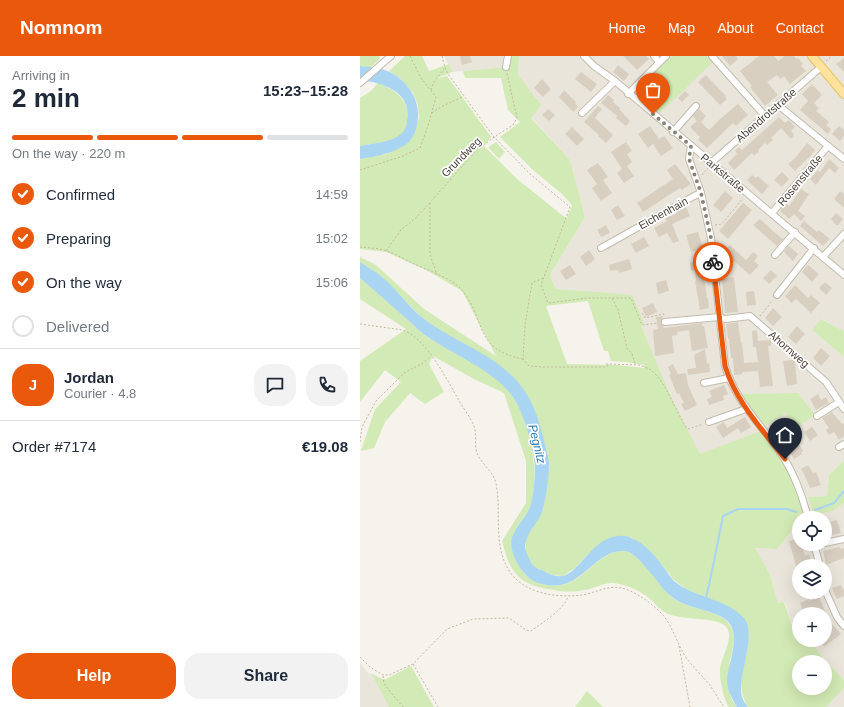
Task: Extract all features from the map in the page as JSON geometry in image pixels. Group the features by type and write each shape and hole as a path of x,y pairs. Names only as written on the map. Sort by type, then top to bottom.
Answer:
{"main road":[{"path":"812,56 844,94"}],"street":[{"path":"361,82 391,56"},
{"path":"506,67 508,56"},
{"name":"Parkstraße","path":"584,56 594,66 814,248 844,275"},
{"path":"654,56 659,62"},
{"path":"628,94 666,56"},
{"path":"712,56 765,116"},
{"name":"Abendrotstraße","path":"712,163 821,67"},
{"path":"582,113 614,81"},
{"path":"778,105 844,159"},
{"path":"674,132 696,106"},
{"path":"691,146 689,159 701,193 711,238 725,366 735,392 746,409 785,459 798,487 806,511"},
{"name":"Rosenstraße","path":"772,213 828,146"},
{"name":"Eichenhain","path":"601,248 701,193"},
{"path":"775,255 794,232"},
{"path":"823,257 844,234"},
{"path":"777,295 814,248"},
{"name":"Ahornweg","path":"665,322 719,317 725,319 750,316 826,382 844,409"},
{"path":"704,383 729,378"},
{"path":"817,416 839,402"},
{"path":"709,422 746,409"},
{"path":"832,542 844,539"},
{"path":"829,599 837,617 844,626"}],"path":[{"path":"360,170 403,156 420,148 436,97 421,78 410,56"},
{"path":"442,56 445,68 494,137 530,174 570,207 541,285 548,303 588,298 631,298 642,325 665,322 664,314 645,318 642,314"},
{"name":"Grundweg","path":"386,251 401,230 417,217 475,152 494,137 513,125 517,118 506,67"},
{"path":"431,90 434,82 445,68"},
{"path":"431,113 440,107 464,96"},
{"path":"700,177 712,163"},
{"path":"714,225 722,224 748,193"},
{"path":"430,202 430,254 437,275"},
{"path":"360,247 386,251 447,279 461,289 471,305 490,345 504,354 523,359 529,366 606,367 610,364"},
{"path":"523,359 525,325 532,283 543,278"},
{"path":"756,321 777,295"},
{"path":"612,298 618,310 627,348 632,354 635,365"},
{"path":"360,324 403,330 410,333 417,338 443,372 472,422 478,453 493,477 496,490 498,535 503,555 510,572 519,581 532,590 545,594 568,596 583,595 598,589 612,587 628,589 649,603 666,618 688,659 724,707"},
{"path":"360,442 362,427 376,401 404,373 423,363 431,356"},
{"path":"606,364 635,365 650,369 659,378 685,426 689,429 709,422"},
{"path":"360,657 370,667 382,675 389,676 413,664 447,629 473,619 510,618 529,631 550,618 567,600 568,596"},
{"path":"679,644 690,707"},
{"path":"413,664 438,707"},
{"path":"382,675 384,684 402,706 405,707"}],"shaded area":[{"path":"444,56 509,56 507,67 452,72"},
{"path":"519,56 671,56 635,92 713,62 708,56 844,56 844,331 822,319 812,330 844,357 844,460 829,475 827,496 808,497 833,511 844,503 844,680 832,667 832,655 821,655 815,647 832,647 832,607 792,607 792,625 785,602 778,604 770,575 754,548 777,549 792,531 792,551 832,551 832,511 801,511 760,431 700,455 673,401 640,325 632,296 556,289 550,275 585,217 570,160 531,117 518,75","holes":["785,413 815,415 797,428"]},
{"path":"360,663 369,674 371,673 389,707 360,707"},
{"path":"844,688 844,707 826,707"}],"green space":[{"path":"360,56 379,56 380,59 370,68 360,66"},
{"path":"405,56 422,56 429,71 449,64 452,72 435,79 447,76 491,137 484,146 516,178 567,218 572,205 562,194 533,170 500,137 520,122 508,110 501,78 465,78 463,71 507,67 509,56 519,56 518,75 541,105 531,118 570,160 585,217 550,275 556,289 632,295 644,323 641,326 673,401 700,454 760,431 782,460 795,486 802,511 792,511 792,531 777,549 755,548 770,575 778,603 784,602 792,625 792,647 815,647 821,655 792,655 792,695 832,695 832,667 844,680 844,688 826,707 748,707 743,697 741,687 748,640 748,628 744,618 706,597 688,591 673,579 645,547 631,537 588,554 575,568 563,576 552,575 533,566 526,553 526,538 543,510 548,479 526,393 512,376 496,363 443,333 422,318 382,277 360,262 360,257 376,265 424,309 496,356 462,291 428,271 386,252 360,249 360,159 386,154 409,141 419,118 418,105 413,93 401,79 389,71","holes":["588,301 604,351 608,351 611,361 644,365 644,368 617,365 567,364 546,306"]},
{"path":"671,56 708,56 713,62 660,113 635,92"},
{"path":"378,83 395,92 404,101 407,113 406,128 402,134 393,139 360,146 360,98 371,91"},
{"path":"496,142 505,152 499,159 488,147"},
{"path":"360,278 423,334 487,372 508,389 515,399 526,422 534,459 534,485 531,505 515,531 512,545 520,567 526,575 539,583 559,585 570,582 579,577 604,557 613,553 623,551 637,557 674,599 681,603 718,615 729,624 734,634 733,650 729,666 730,695 737,707 729,707 727,704 721,683 720,669 729,640 728,629 724,625 719,622 668,614 645,595 624,585 610,583 581,591 558,591 533,585 518,576 513,570 502,541 526,503 526,461 504,393 474,379 433,356 429,364 444,392 425,404 410,393 385,422 374,448 361,451 375,409 401,382 385,370 360,402 360,361 406,329 360,299"},
{"path":"821,319 844,331 844,357 812,330"},
{"path":"798,393 815,415 797,428 785,413 765,426 741,394"},
{"path":"844,460 844,503 833,511 813,511 808,497 827,496 829,475"},
{"path":"411,666 434,707 389,707 371,673 382,679 386,679"},
{"path":"587,691 603,707 575,707"}],"water":[{"path":"360,66 390,72 403,82 409,88 416,101 418,117 417,127 414,134 409,142 404,146 386,154 360,159 360,146 387,141 397,137 405,130 407,124 407,111 405,102 394,90 378,83 360,80"},
{"name":"Pegnitz","path":"360,262 377,273 424,319 493,360 517,381 530,400 540,424 549,462 548,483 543,509 541,515 527,537 526,549 531,563 537,568 552,575 562,576 568,574 593,549 609,538 625,536 632,538 650,551 674,581 682,587 719,602 736,611 743,617 747,624 749,634 741,688 742,698 748,707 737,707 728,687 727,680 734,644 733,630 730,624 718,615 686,605 672,597 661,586 643,563 630,553 624,551 614,552 605,556 570,582 559,585 547,585 537,582 530,579 524,573 514,558 511,546 513,535 530,507 534,490 535,469 529,435 519,407 508,390 498,381 475,365 423,334 360,278"}],"building":[{"path":"460,56 470,56 472,62 462,65"},
{"path":"623,56 646,56 649,59 637,70"},
{"path":"722,56 736,56 738,59 730,66"},
{"path":"759,56 774,56 778,61 785,56 794,56 803,64 801,66 806,71 790,84 784,76 780,79 777,75 767,82 778,95 765,106 740,71"},
{"path":"844,58 844,72 836,64"},
{"path":"618,65 629,74 624,81 613,72"},
{"path":"581,72 597,84 591,92 575,79"},
{"path":"706,75 726,96 725,97 727,99 720,105 698,82"},
{"path":"542,79 551,89 543,97 534,88"},
{"path":"812,84 822,95 814,103 819,108 816,111 829,122 826,125 831,129 828,134 800,110 808,101 802,94"},
{"path":"564,90 576,102 575,104 578,107 573,112 559,97"},
{"path":"685,91 689,95 682,102 678,98"},
{"path":"608,95 614,100 613,102 620,108 619,109 630,121 626,126 616,118 617,116 601,103"},
{"path":"738,104 748,115 736,126 733,123 707,148 698,140 700,137 690,127 697,121 693,116 699,109 706,116 701,122 709,130"},
{"path":"598,106 602,109 595,118 613,135 606,143 584,122"},
{"path":"548,109 555,115 549,121 542,115"},
{"path":"779,117 785,123 789,120 795,127 791,131 794,135 791,139 781,128 771,138 773,140 767,145 765,143 754,156 752,153 734,170 728,163 737,154 735,151 739,147 742,150"},
{"path":"650,126 659,139 664,136 673,148 661,156 653,144 648,148 638,134"},
{"path":"839,126 844,130 844,136 840,141 832,134"},
{"path":"572,127 584,139 577,146 565,134"},
{"path":"626,142 632,151 627,154 632,162 627,166 634,176 624,183 617,173 622,169 611,152"},
{"path":"807,143 815,150 795,171 788,164"},
{"path":"829,159 839,168 835,173 829,168 816,185 810,179 818,170 820,172"},
{"path":"598,163 608,177 603,180 612,193 601,201 592,188 597,184 587,170"},
{"path":"675,164 691,184 682,190 680,188 643,212 637,203 673,179 667,170"},
{"path":"782,172 789,179 782,187 774,180"},
{"path":"752,175 756,178 758,176 769,186 762,194 747,180"},
{"path":"801,189 809,194 798,211 805,216 801,221 794,214 789,219 780,211 786,203 789,206"},
{"path":"725,191 733,198 721,212 713,205"},
{"path":"840,191 844,194 844,208 834,199"},
{"path":"743,203 752,210 728,239 719,231"},
{"path":"618,205 625,216 617,220 611,210"},
{"path":"686,207 690,216 672,224 679,241 673,243 667,233 659,237 654,228 667,221 665,218 676,214 675,212"},
{"path":"836,213 843,219 838,225 836,225 831,219"},
{"path":"760,219 783,239 777,246 753,225"},
{"path":"804,221 817,232 819,230 830,239 823,246 800,226"},
{"path":"606,225 610,233 601,237 597,230"},
{"path":"698,232 703,248 691,252 686,235"},
{"path":"644,237 649,246 636,253 631,244"},
{"path":"730,245 746,260 753,252 758,256 754,261 759,265 750,275 734,261 730,265 720,256"},
{"path":"789,246 798,254 793,261 784,252"},
{"path":"589,250 595,259 586,266 580,257"},
{"path":"629,259 632,269 619,273 618,270 610,271 609,265"},
{"path":"704,260 706,275 704,276 709,308 700,310 695,281 695,270 691,271 690,263"},
{"path":"570,265 576,274 566,280 560,271"},
{"path":"808,265 819,274 812,282 802,272"},
{"path":"771,270 777,276 769,284 763,278"},
{"path":"734,277 738,312 725,313 722,279"},
{"path":"666,280 669,291 658,294 656,283"},
{"path":"825,282 832,288 826,295 819,288"},
{"path":"795,285 808,298 811,295 820,303 811,313 796,299 792,303 785,296"},
{"path":"754,291 756,305 747,306 746,292"},
{"path":"653,303 657,312 646,317 642,308"},
{"path":"773,308 782,317 773,326 765,318"},
{"path":"663,316 661,323 664,328 702,323 702,326 704,326 708,348 692,351 689,330 677,332 678,335 672,336 674,353 655,356 653,330 658,329 656,317"},
{"path":"738,322 744,363 758,362 756,347 753,347 752,331 757,330 758,341 771,340 771,346 768,346 773,386 760,387 758,371 742,372 742,374 734,375 733,358 731,358 726,324"},
{"path":"797,326 805,334 796,344 788,337"},
{"path":"821,348 830,356 821,366 813,358"},
{"path":"705,349 707,364 709,363 710,372 688,375 687,369 696,368 694,355"},
{"path":"783,361 795,361 797,384 787,386"},
{"path":"673,364 678,374 686,373 688,385 697,405 685,411 681,404 684,403 679,393 677,394 669,375 671,374 668,367"},
{"path":"724,385 728,394 723,396 724,400 709,405 707,399 712,397 709,391"},
{"path":"818,394 821,400 826,397 829,403 816,410 810,399"},
{"path":"832,412 842,424 844,423 844,436 839,440 834,432 829,435 826,430 829,428 822,418"},
{"path":"745,417 751,427 741,433 738,428 723,438 716,427 724,422 727,428"},
{"path":"782,420 787,429 785,430 788,435 783,438 780,434 777,435 772,427"},
{"path":"812,427 818,435 810,441 804,432"},
{"path":"795,443 797,445 799,444 803,451 801,453 802,454 794,459 787,448"},
{"path":"808,465 813,473 816,472 821,485 810,488 801,469"},
{"path":"837,520 841,533 832,535 832,521"},
{"path":"792,540 792,551 803,551 805,556 809,554 810,559 794,559 789,541"},
{"path":"840,547 840,549 844,548 844,558 832,563 832,559 825,559 823,551 832,551 832,549"},
{"path":"841,585 844,591 844,596 837,599 832,588"},
{"path":"809,599 809,601 820,599 823,607 802,607 800,603"},
{"path":"832,624 841,634 832,641"}],"waterway":[{"path":"815,510 834,503 844,491"},
{"path":"706,598 723,516 738,509 787,509 793,511"}],"way so far":[{"path":"653,114 691,146 689,159 701,193 711,238 713,262"}],"route":[{"path":"713,262 725,366 729,378 735,392 746,409 785,459"}]}
